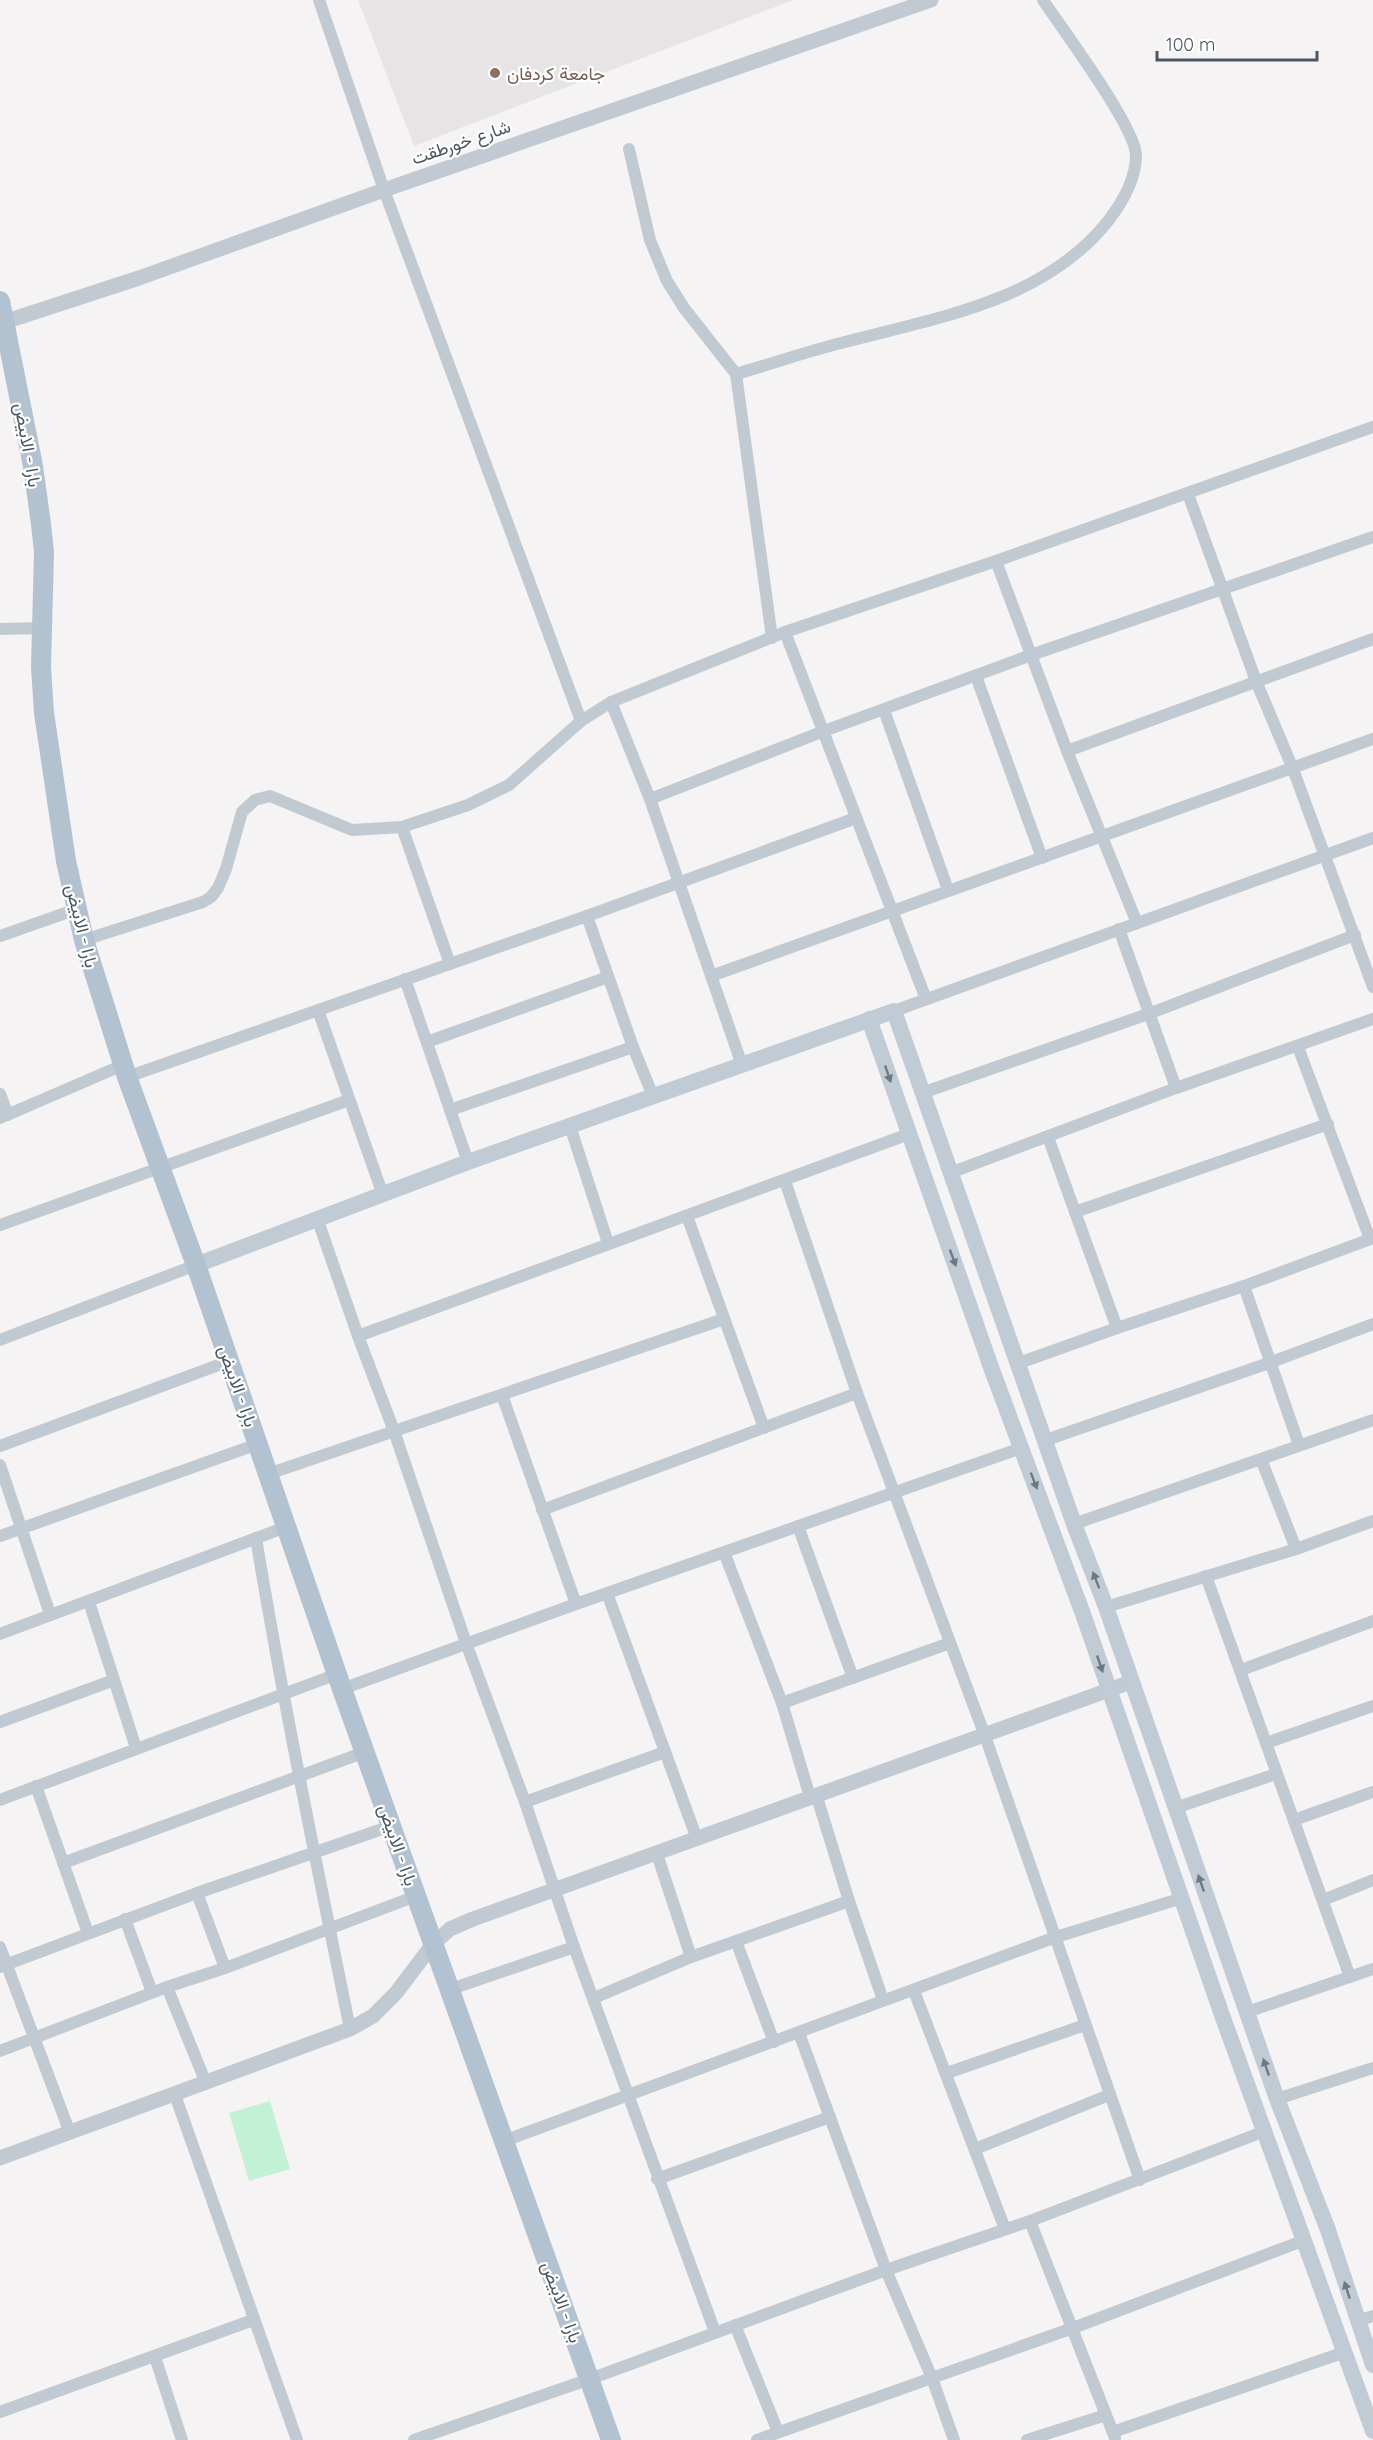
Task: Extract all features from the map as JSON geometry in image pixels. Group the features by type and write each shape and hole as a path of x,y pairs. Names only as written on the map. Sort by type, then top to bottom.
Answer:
{"main road":[{"name":"بارا - الابيض","path":"0,301 33,466 41,524 44,552 41,666 44,713 66,861 84,940 125,1071 196,1265 340,1682 611,2440"},
{"path":"196,1265 468,1162 894,1011 1074,1524 1106,1607 1277,2099 1365,2319 1373,2365"},
{"path":"868,1019 1373,2431"}],"street":[{"path":"319,0 384,190 580,721"},
{"name":"شارع خورطقت","path":"4,322 139,278 384,190 931,0"},
{"path":"736,374 806,352 972,308 1021,289 1065,264 1092,242 1119,207 1132,178 1136,154 1125,123 1043,0"},
{"path":"629,149 650,240 667,281 684,308 736,374 772,638"},
{"path":"84,940 203,902 211,897 218,888 226,868 242,812 255,800 270,796 352,830 402,827 468,805 509,785 580,721 611,702 785,632 996,561 1373,427"},
{"path":"1188,494 1256,681 1326,855 1373,987"},
{"path":"650,799 824,731 1031,655 1373,537"},
{"path":"996,561 1067,751 1137,923"},
{"path":"0,629 43,628"},
{"path":"785,632 926,999"},
{"path":"1067,751 1373,639"},
{"path":"976,676 1041,858"},
{"path":"611,702 680,882 742,1065"},
{"path":"884,710 948,890"},
{"path":"711,976 1373,740"},
{"path":"0,1094 4,1116 125,1071 318,1010 450,964 856,818"},
{"path":"402,827 450,964"},
{"path":"894,1011 1373,838"},
{"path":"0,936 77,909"},
{"path":"587,916 633,1047 653,1096"},
{"path":"1119,929 1176,1088"},
{"path":"922,1093 1148,1014 1355,935"},
{"path":"427,1042 608,977"},
{"path":"405,979 468,1162"},
{"path":"318,1010 382,1195"},
{"path":"950,1173 1176,1088 1373,1019"},
{"path":"450,1110 633,1047"},
{"path":"1019,1364 1372,1239 1298,1047"},
{"path":"0,1226 349,1100"},
{"path":"1075,1212 1328,1124"},
{"path":"570,1126 608,1243"},
{"path":"358,1336 909,1134"},
{"path":"1048,1137 1117,1328"},
{"path":"785,1181 857,1393 984,1736 1053,1938 1140,2180"},
{"path":"687,1216 764,1428"},
{"path":"317,1218 394,1431 466,1643 525,1802 573,1947 594,1998 657,2179 714,2332"},
{"path":"0,1340 196,1265"},
{"path":"1244,1286 1299,1445"},
{"path":"268,1474 724,1319"},
{"path":"1046,1440 1269,1363 1373,1324"},
{"path":"0,1446 229,1361"},
{"path":"542,1510 857,1393"},
{"path":"502,1395 576,1604"},
{"path":"1074,1524 1373,1420"},
{"path":"0,1536 258,1444"},
{"path":"0,1800 282,1695 340,1682 466,1643 1021,1448"},
{"path":"1261,1459 1296,1549"},
{"path":"0,1466 50,1614"},
{"path":"1106,1607 1296,1549 1373,1521"},
{"path":"798,1526 853,1678"},
{"path":"0,1634 286,1527"},
{"path":"256,1538 282,1695 301,1776 350,2029"},
{"path":"724,1552 782,1703 883,2000"},
{"path":"1206,1576 1350,1977"},
{"path":"607,1593 697,1839"},
{"path":"89,1602 136,1748"},
{"path":"1241,1670 1373,1621"},
{"path":"782,1703 950,1643"},
{"path":"0,1722 114,1680"},
{"path":"0,2158 206,2084 350,2029 373,2016 396,1993 433,1944 450,1929 553,1889 657,1854 813,1795 1131,1682"},
{"path":"1266,1743 1373,1707"},
{"path":"63,1863 365,1752"},
{"path":"525,1802 665,1752"},
{"path":"1175,1808 1276,1774"},
{"path":"36,1786 88,1933"},
{"path":"1294,1820 1373,1791"},
{"path":"3,1966 197,1893 391,1826"},
{"path":"657,1854 691,1957"},
{"path":"1323,1900 1373,1880"},
{"path":"197,1893 225,1968"},
{"path":"0,2051 152,1992 225,1968 416,1896"},
{"path":"504,2141 1053,1938 1182,1898"},
{"path":"594,1998 691,1957 849,1901"},
{"path":"125,1919 152,1992"},
{"path":"736,1941 774,2042"},
{"path":"0,1947 3,1966 70,2133"},
{"path":"450,1989 573,1947"},
{"path":"1247,2012 1373,1969"},
{"path":"167,1987 206,2084"},
{"path":"914,1990 1005,2229"},
{"path":"947,2073 1085,2025"},
{"path":"799,2033 886,2270 932,2378 954,2440"},
{"path":"1277,2099 1373,2068"},
{"path":"175,2095 297,2440"},
{"path":"975,2149 1109,2096"},
{"path":"657,2179 830,2117"},
{"path":"414,2440 590,2379 886,2270 1029,2221 1265,2131"},
{"path":"1029,2221 1115,2436 1345,2352"},
{"path":"757,2440 1073,2328 1305,2240"},
{"path":"0,2412 253,2320"},
{"path":"735,2325 778,2432"},
{"path":"155,2357 182,2440"},
{"path":"1027,2440 1106,2415"}],"shaded area":[{"name":"جامعة كردفان","path":"358,0 793,0 414,146"}],"green space":[{"path":"270,2101 290,2169 249,2181 229,2113"}],"place":[{"name":"جامعة كردفان","path":"495,73"}]}
